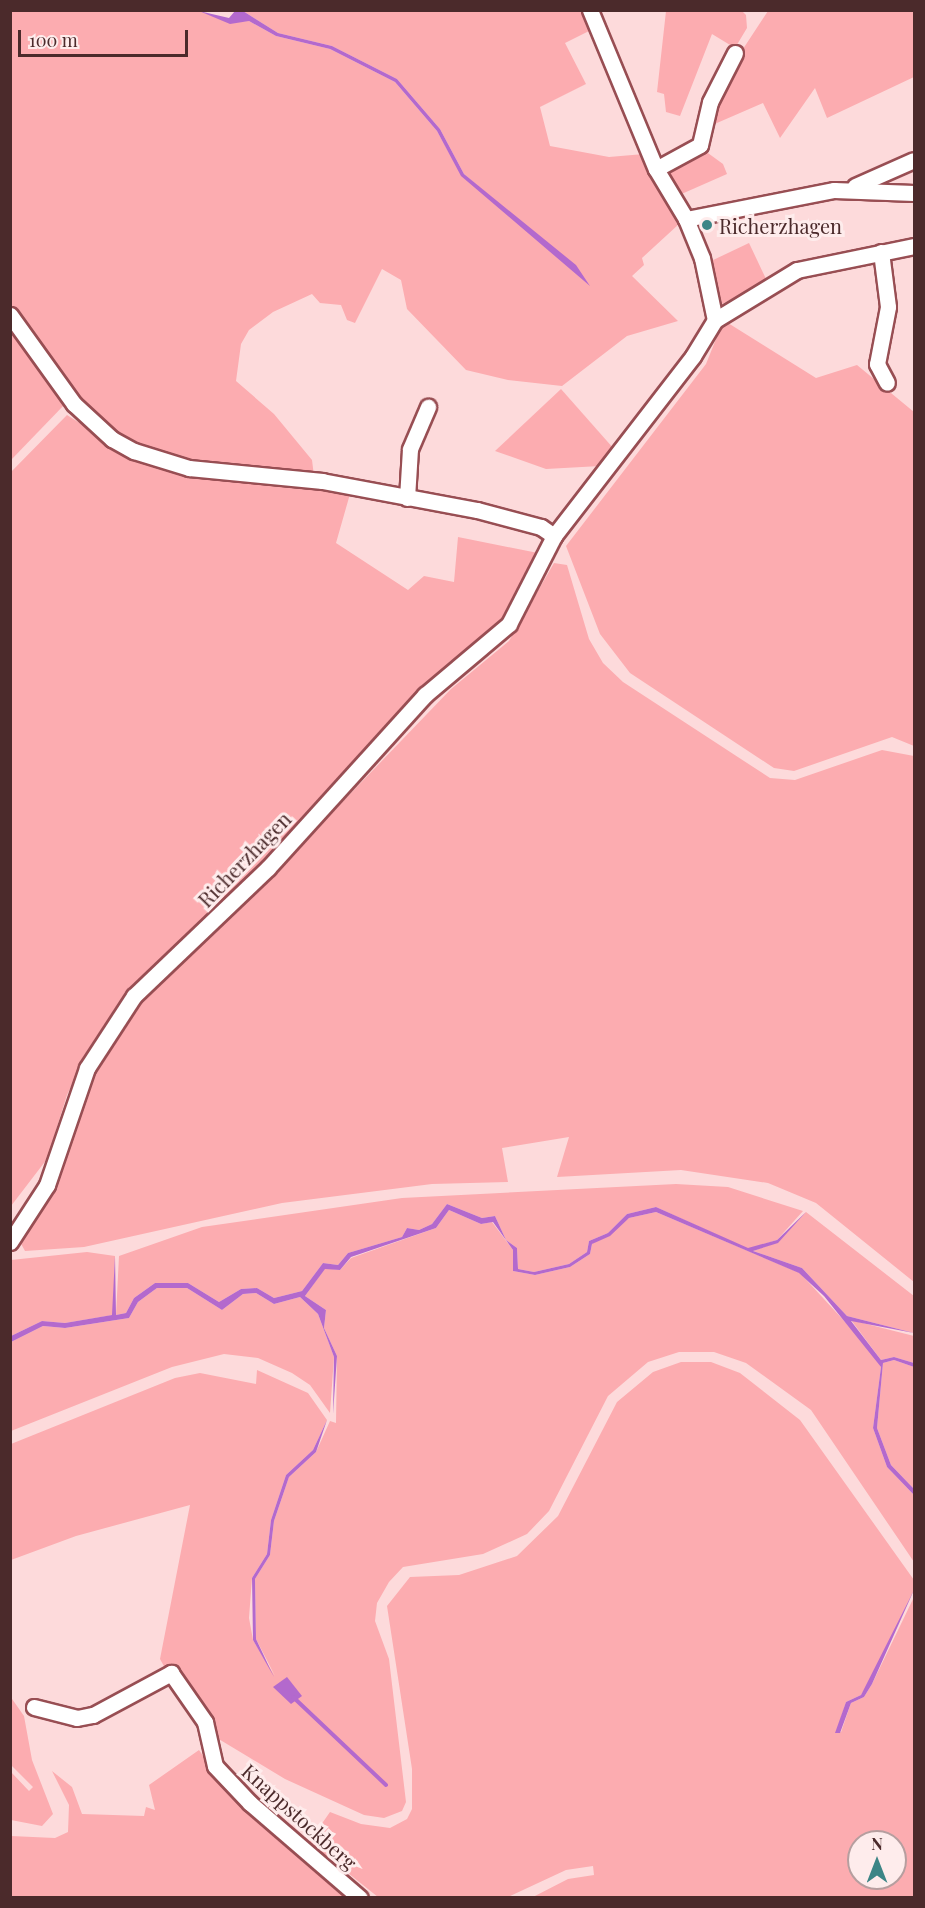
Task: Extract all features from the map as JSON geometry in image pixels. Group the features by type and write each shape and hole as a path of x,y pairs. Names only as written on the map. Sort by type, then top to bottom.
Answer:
{"street":[{"path":"590,10 656,169 687,219 702,258 715,320"},
{"path":"656,169 700,145 710,102 735,53"},
{"path":"687,219 850,189 915,160"},
{"path":"850,189 915,193"},
{"name":"Richerzhagen","path":"10,1242 47,1185 87,1068 134,996 260,877 424,695 509,624 554,536 693,356 715,320 797,270 915,246"},
{"path":"881,252 888,307 877,364 887,383"},
{"path":"10,315 74,404 112,439 134,451 189,468 349,488 407,498 526,523 554,536"},
{"path":"407,498 410,449 428,407"},
{"name":"Knappstockberg","path":"34,1707 77,1718 93,1715 171,1674 205,1722 215,1766 250,1803 360,1898"}],"shaded area":[{"path":"11,11 199,11 229,22 249,21 276,36 330,49 395,82 437,131 462,176 574,268 464,174 440,129 397,79 332,46 278,33 243,11 585,11 591,30 565,43 586,84 540,107 550,146 609,157 644,154 679,224 642,258 644,265 632,276 678,321 627,336 562,386 508,380 466,370 407,309 401,280 382,269 355,323 347,320 341,305 320,303 312,294 273,312 249,330 241,344 236,381 274,414 312,460 314,476 204,465 130,444 85,408 11,309"},
{"path":"199,11 229,18 235,11 243,11 278,33 332,46 397,79 440,129 464,174 576,265 590,286 461,176 437,131 395,82 330,49 276,36 249,21 230,24"},
{"path":"666,11 742,11 746,15 747,28 735,48 712,34 680,116 666,112 664,94 657,92"},
{"path":"768,11 914,11 914,77 827,118 815,88 780,138 763,103 710,126 712,110 741,52"},
{"path":"701,148 723,164 727,174 677,196 666,175"},
{"path":"749,243 767,281 722,304 709,262"},
{"path":"10,323 66,403 11,460 10,460"},
{"path":"728,323 816,378 857,365 914,412 914,746 892,737 794,771 774,768 630,673 600,634 566,546 706,364 720,329"},
{"path":"561,389 614,449 600,466 546,469 495,451"},
{"path":"67,415 132,456 162,468 350,494 336,543 408,590 424,576 454,582 458,537 538,553 502,621 401,708 249,877 132,987 88,1051 67,1095 47,1159 11,1206 10,473"},
{"path":"554,563 567,565 589,639 603,663 623,682 770,778 795,780 882,750 914,756 914,1282 816,1203 768,1183 681,1170 557,1177 569,1137 502,1148 508,1182 432,1184 282,1203 84,1247 25,1251 19,1240 55,1182 88,1082 140,1000 275,872 451,689 509,641"},
{"path":"676,1184 728,1187 803,1211 777,1240 748,1249 656,1207 627,1214 608,1233 589,1241 587,1252 569,1264 534,1272 518,1269 517,1248 506,1240 495,1216 482,1218 447,1204 432,1224 419,1230 407,1228 402,1237 348,1253 338,1265 323,1263 302,1291 274,1298 257,1288 241,1289 219,1302 188,1283 155,1283 134,1298 126,1313 116,1315 119,1256 202,1227 402,1198"},
{"path":"447,1204 482,1218 495,1216 506,1240 517,1248 518,1269 534,1272 569,1264 587,1252 589,1241 608,1233 627,1214 656,1207 748,1248 777,1240 806,1212 778,1243 753,1251 802,1268 847,1316 914,1333 851,1321 881,1360 894,1357 914,1363 914,1367 894,1360 883,1363 877,1428 891,1465 914,1489 914,1495 887,1467 873,1428 881,1367 824,1296 799,1273 656,1212 629,1218 610,1236 592,1244 590,1254 570,1267 535,1275 513,1271 513,1250 493,1222 481,1224 449,1210 436,1228 351,1257 340,1270 325,1269 305,1296 326,1310 324,1328 337,1356 333,1414 334,1357 318,1314 300,1297 274,1304 256,1293 243,1294 222,1310 187,1288 157,1288 138,1302 129,1318 65,1328 43,1326 11,1342 11,1336 42,1321 65,1323 112,1315 115,1256 116,1315 126,1313 134,1298 155,1283 188,1283 219,1302 241,1289 257,1288 274,1298 302,1291 323,1263 338,1265 348,1253 402,1237 407,1228 419,1230 432,1224"},
{"path":"449,1210 481,1224 492,1222 513,1250 513,1271 535,1275 570,1267 590,1254 592,1244 629,1218 656,1212 800,1273 870,1349 881,1367 873,1428 887,1467 914,1495 914,1562 811,1410 746,1363 714,1352 679,1352 648,1362 608,1396 549,1511 527,1534 483,1554 403,1567 389,1582 377,1603 375,1621 389,1659 406,1802 402,1811 384,1818 364,1815 285,1779 217,1738 200,1700 171,1665 165,1668 160,1659 190,1505 76,1536 11,1560 11,1444 175,1378 200,1373 256,1384 257,1370 308,1393 327,1420 313,1450 286,1475 271,1520 267,1554 252,1578 249,1618 253,1640 275,1676 256,1639 255,1579 270,1555 274,1521 289,1477 316,1452 330,1421 336,1423 337,1356 324,1328 326,1310 305,1296 325,1268 340,1270 351,1258 436,1228"},
{"path":"806,1212 914,1296 914,1333 847,1316 802,1268 753,1251 778,1242"},
{"path":"87,1252 115,1256 113,1315 65,1323 42,1321 11,1336 11,1260"},
{"path":"157,1288 187,1288 222,1310 243,1294 256,1293 274,1304 300,1297 318,1314 334,1357 330,1413 310,1385 292,1373 258,1358 224,1354 172,1367 11,1431 11,1342 43,1326 65,1328 129,1318 138,1302"},
{"path":"851,1320 914,1336 914,1363 894,1357 881,1360"},
{"path":"894,1360 914,1367 914,1489 891,1465 877,1428 883,1363"},
{"path":"681,1362 711,1362 740,1373 800,1420 914,1580 914,1590 869,1682 861,1695 846,1702 836,1733 841,1732 851,1703 864,1697 872,1684 914,1597 914,1897 533,1897 568,1879 594,1875 593,1866 566,1870 508,1897 378,1897 309,1842 330,1812 361,1824 390,1828 407,1819 412,1809 412,1769 387,1606 410,1577 459,1575 517,1556 558,1516 617,1402 653,1372"},
{"path":"327,1420 316,1452 289,1477 274,1521 270,1555 255,1579 256,1639 274,1677 253,1640 252,1578 267,1554 271,1520 286,1475 313,1450"},
{"path":"914,1590 872,1684 864,1697 851,1703 840,1733 835,1733 846,1702 861,1695"},
{"path":"287,1677 302,1696 291,1704 273,1687"},
{"path":"10,1696 24,1716 32,1760 53,1814 42,1826 11,1820 11,1772 29,1791 33,1787 11,1765"},
{"path":"199,1750 228,1792 350,1897 11,1898 11,1836 55,1838 68,1832 69,1805 52,1771 72,1787 82,1814 144,1816 146,1807 155,1810 149,1785"}],"waterway":[{"path":"293,1697 386,1785"}],"place":[{"name":"Richerzhagen","path":"707,225"}]}
